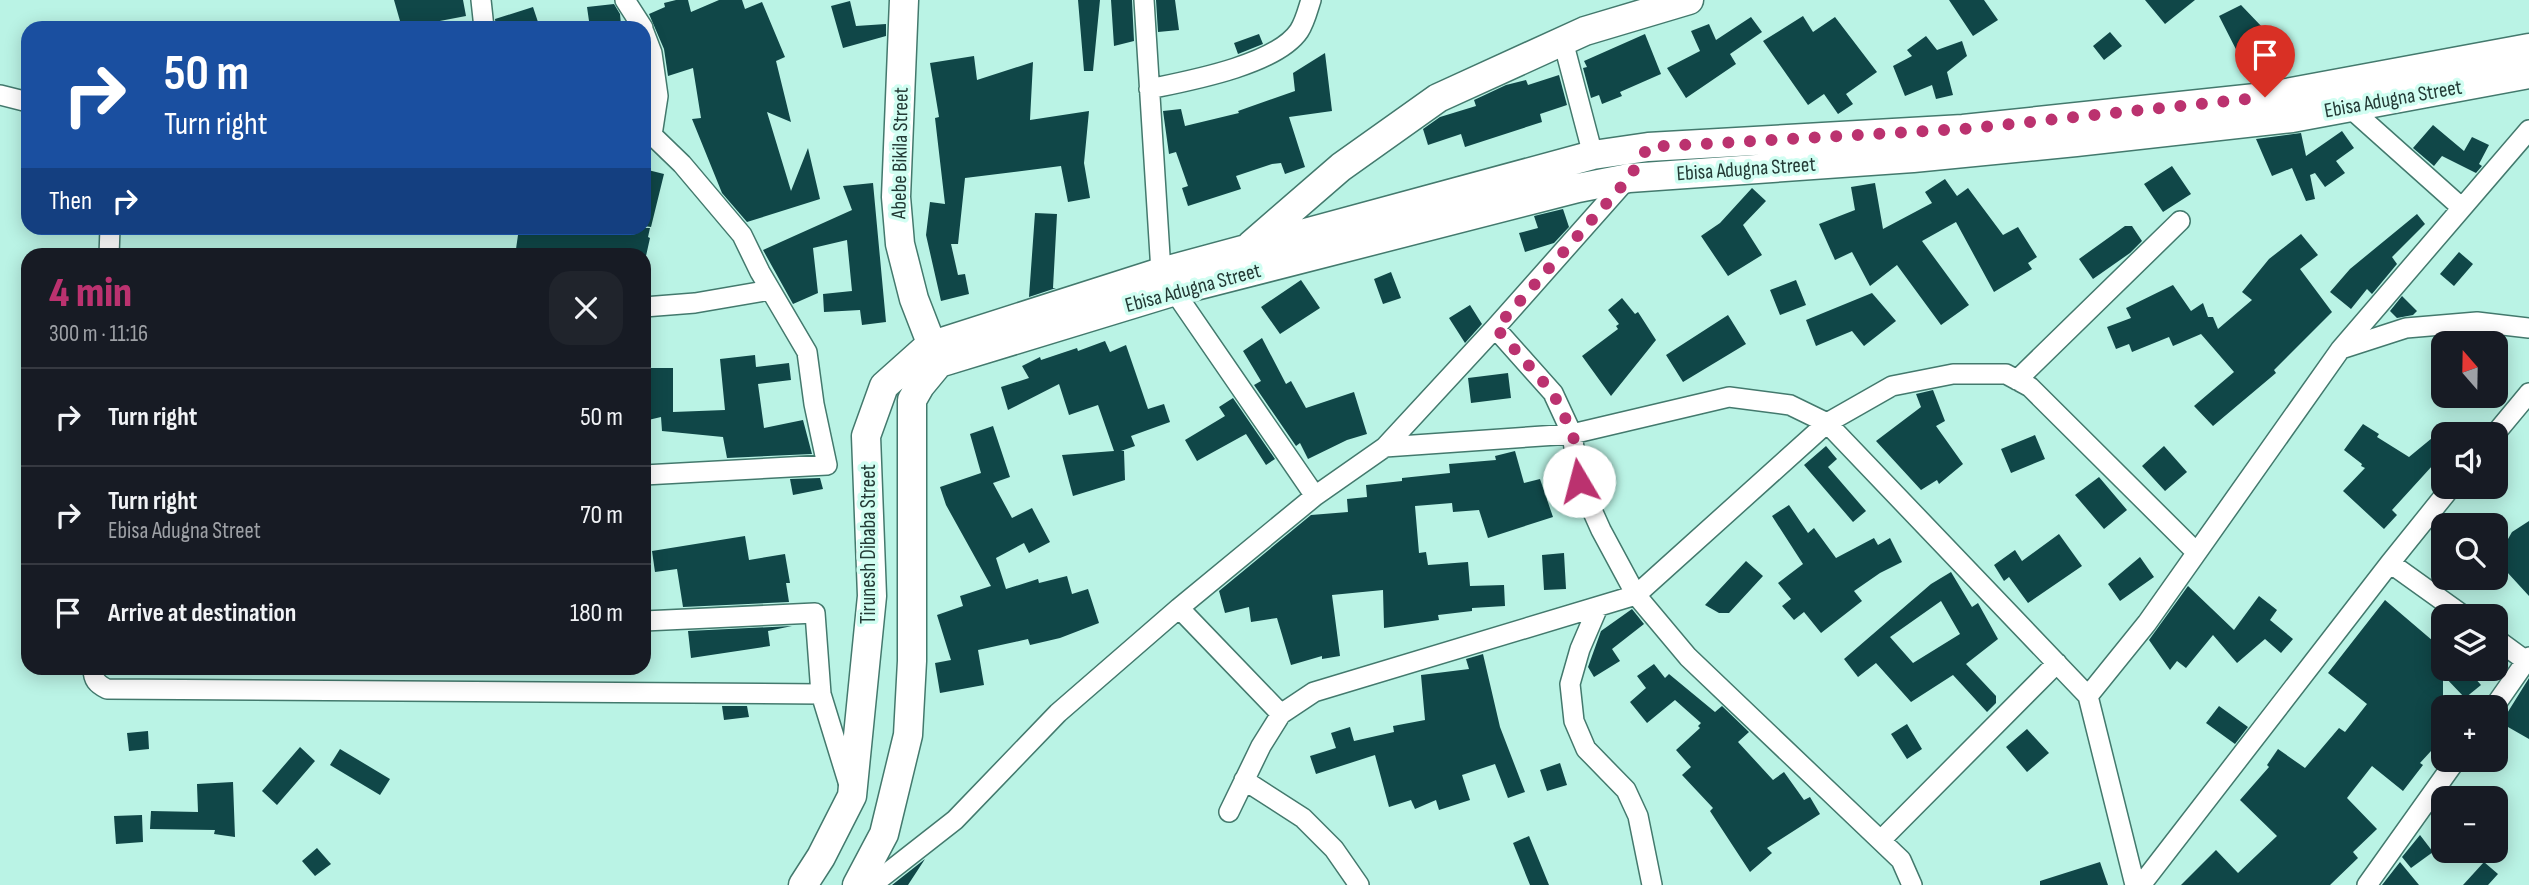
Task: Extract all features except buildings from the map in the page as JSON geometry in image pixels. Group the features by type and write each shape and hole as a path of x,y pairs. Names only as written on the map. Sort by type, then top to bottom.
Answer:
{"main road":[{"name":"Abebe Bikila Street","path":"904,0 896,197 903,263 935,353"},
{"path":"1244,251 1341,167 1438,98 1585,31 1689,0"},
{"name":"Ebisa Adugna Street","path":"935,353 1167,282 1244,251 1593,155 1648,147 1963,129 2265,97 2529,48"},
{"name":"Ebisa Adugna Street","path":"975,332 1167,282 1629,178 1913,158 2292,118 2529,74"},
{"name":"Tirunesh Dibaba Street","path":"803,885 821,857 852,796 872,596 866,436 884,386 935,353 975,332"},
{"path":"857,885 884,834 908,735 912,648 912,400 935,353"}],"street":[{"path":"481,0 483,21"},
{"path":"625,0 638,21"},
{"path":"1144,0 1149,89 1167,282 1315,496"},
{"path":"1149,89 1222,74 1280,48 1299,31 1311,0"},
{"path":"1563,41 1593,155"},
{"path":"651,50 658,96 651,123"},
{"path":"0,95 21,100"},
{"path":"2349,107 2462,208"},
{"path":"2088,696 2147,623 2340,349 2529,130"},
{"path":"651,137 682,164 742,235 807,352 827,466 651,475"},
{"path":"872,885 955,821 1058,713 1179,608 1315,496 1385,447 1496,328 1629,178 1648,147"},
{"path":"2017,380 2180,221"},
{"path":"651,306 695,303 770,289"},
{"path":"2340,349 2406,328 2477,321 2529,328"},
{"path":"1496,328 1553,393 1573,434 1579,481 1601,530 1636,595 1688,657 1901,860 1912,885"},
{"path":"1229,812 1281,714 1314,692 1636,595 1827,423 1892,386 1953,374 2006,374 2031,387 2196,552"},
{"path":"2505,422 2529,393"},
{"path":"1385,447 1573,434 1729,397 1790,405 1827,423 2088,696 2135,885"},
{"path":"2141,885 2442,499"},
{"path":"2390,563 2447,604"},
{"path":"1598,607 1580,649 1570,684 1574,721 1586,749 1626,790 1638,816 1653,885"},
{"path":"1179,608 1281,714"},
{"path":"651,621 815,613 821,694 852,796"},
{"path":"2503,695 2528,661 2508,647"},
{"path":"1881,840 2057,663"},
{"path":"93,675 97,684 107,689 821,694"},
{"path":"2367,885 2447,772"},
{"path":"1244,780 1303,818 1334,849 1359,885"}],"route":[{"path":"1579,481 1573,434 1553,393 1496,328 1629,178 1648,147 1963,129 2265,97"}]}
